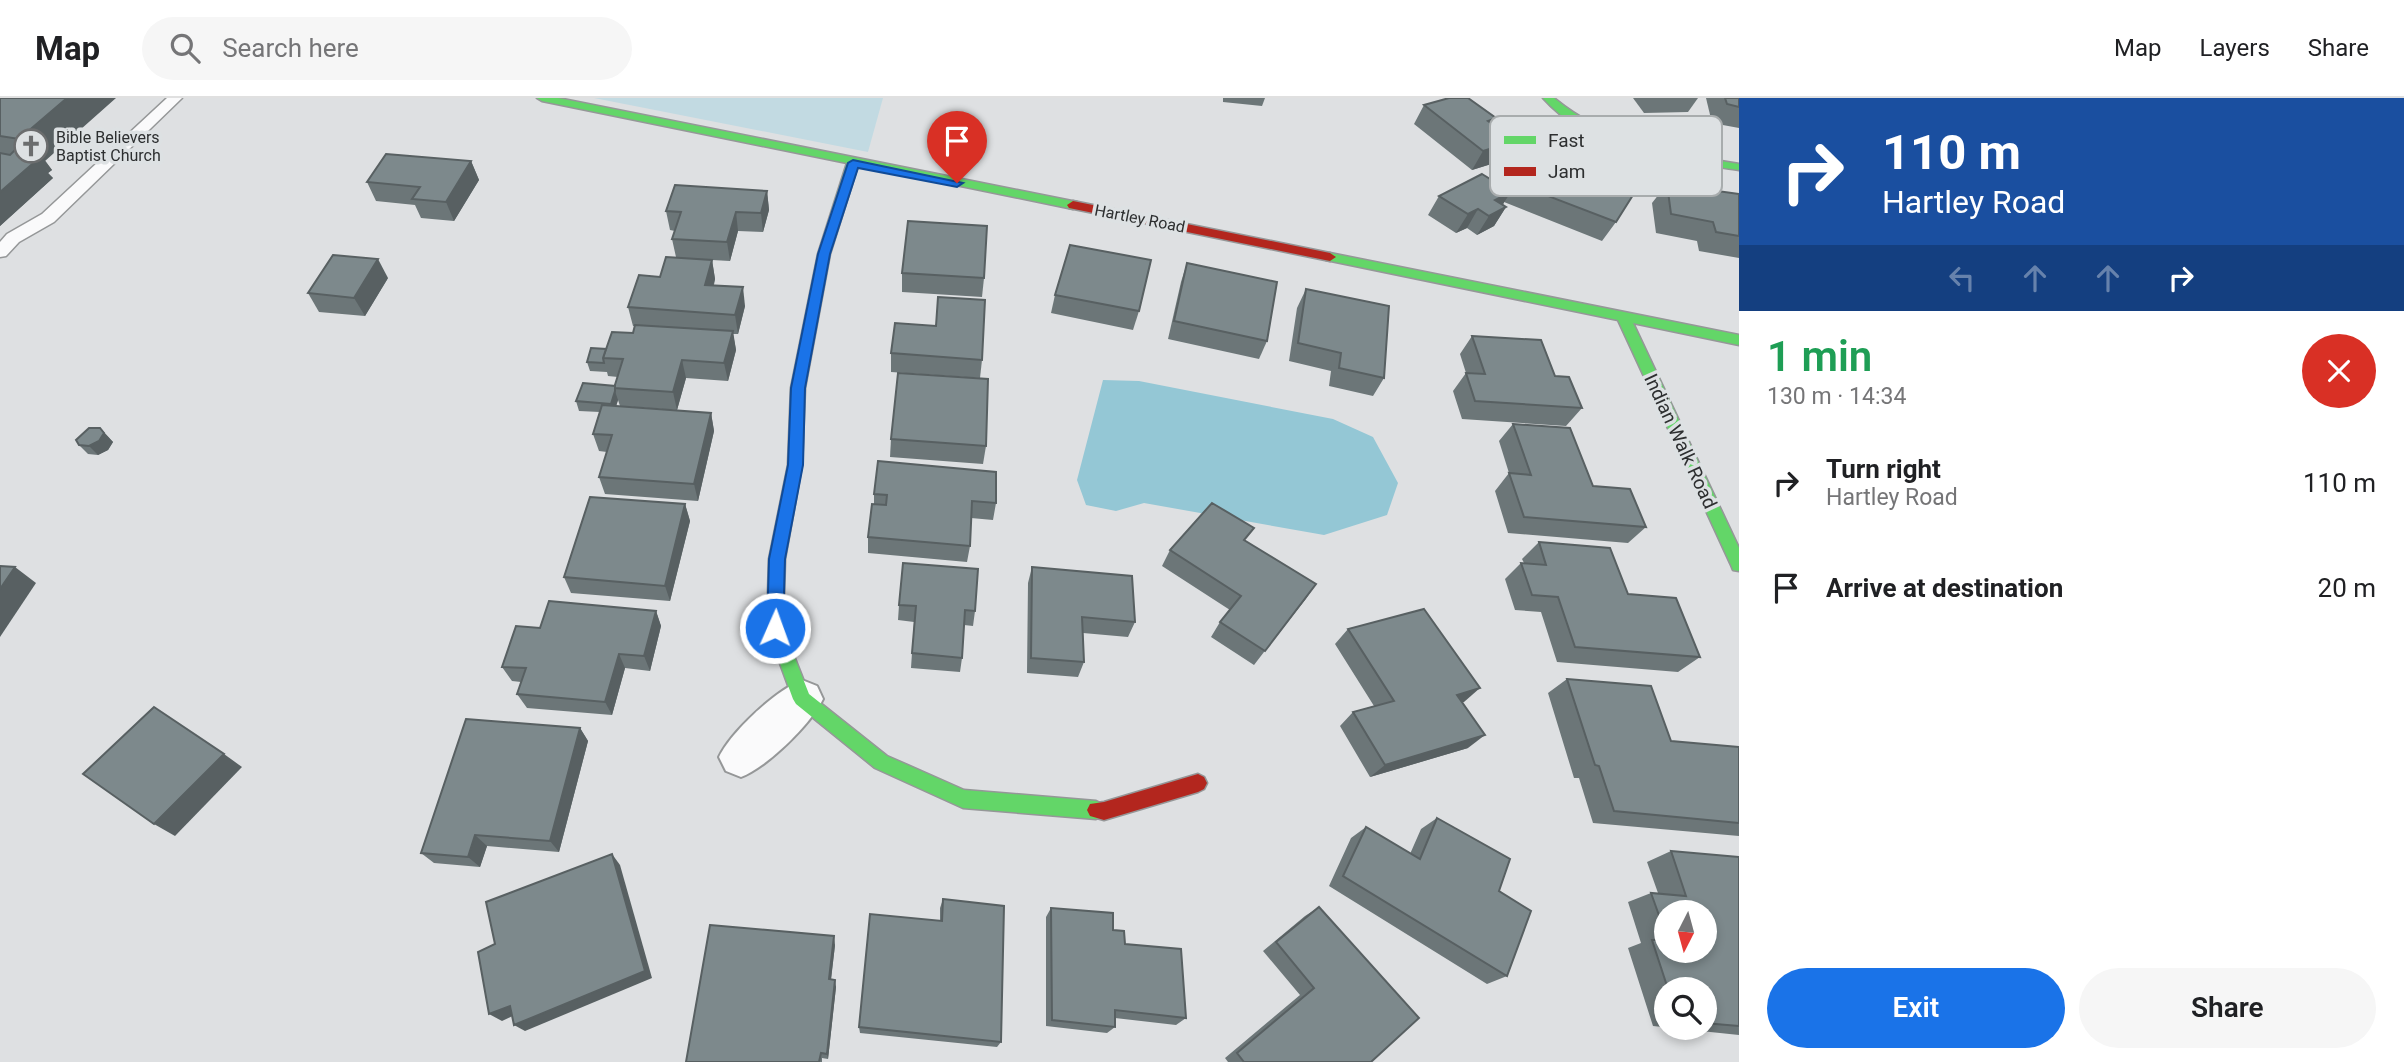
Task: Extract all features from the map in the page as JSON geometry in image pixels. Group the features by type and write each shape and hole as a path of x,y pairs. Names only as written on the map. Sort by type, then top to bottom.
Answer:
{"street":[{"name":"Hartley Road","path":"541,98 1739,340"},
{"path":"1548,98 1570,116"},
{"path":"853,163 824,254 798,388 795,465 777,559 775,628 802,699 881,762 962,799 1104,811 1198,783"},
{"name":"Indian Walk Road","path":"1622,316 1739,565"},
{"path":"741,757 802,699"}],"lane":[{"path":"0,252 13,238 48,218 175,98"}],"shaded area":[{"path":"594,98 883,98 868,152"}],"water":[{"path":"1103,380 1139,381 1333,419 1373,437 1398,483 1387,515 1324,535 1144,503 1116,511 1086,505 1077,480"}],"building":[{"path":"0,98 67,98 19,139 0,136"},
{"path":"1449,98 1468,98 1493,116 1490,116 1488,121 1490,149 1483,151 1424,105"},
{"path":"1725,98 1739,98 1739,107 1727,104"},
{"path":"17,148 37,151 29,158 38,159 0,192 0,153 10,155"},
{"path":"386,154 471,161 446,202 412,199 420,187 367,182"},
{"path":"1482,174 1490,179 1490,196 1503,196 1495,200 1506,207 1489,216 1478,209 1468,214 1439,196"},
{"path":"675,185 767,191 761,213 736,212 727,242 672,239 681,212 666,211"},
{"path":"1722,192 1739,194 1739,236 1716,232 1713,222 1671,214 1669,196 1722,196"},
{"path":"1548,196 1632,196 1616,222"},
{"path":"908,221 987,226 984,278 902,273"},
{"path":"1070,245 1151,260 1139,311 1055,295"},
{"path":"333,255 378,259 354,298 308,293"},
{"path":"666,257 712,260 705,285 743,287 735,315 628,307 639,275 660,277"},
{"path":"1187,263 1277,282 1267,341 1174,321"},
{"path":"1306,289 1389,306 1384,378 1339,368 1341,353 1298,343"},
{"path":"938,297 985,300 982,360 891,353 895,323 936,326"},
{"path":"635,325 733,331 724,363 682,360 673,392 614,388 623,359 603,358 612,332 633,333"},
{"path":"1472,336 1541,340 1555,376 1569,377 1582,408 1475,401 1466,373 1485,374"},
{"path":"591,348 606,349 604,363 587,362"},
{"path":"898,373 988,379 986,446 891,439"},
{"path":"583,383 615,386 611,404 576,401"},
{"path":"602,405 711,413 694,484 599,477 612,435 593,434"},
{"path":"1513,424 1570,428 1593,486 1630,489 1646,527 1524,517 1509,473 1531,475"},
{"path":"89,428 100,428 104,433 99,441 89,446 79,445 76,440"},
{"path":"878,461 996,472 996,503 972,501 970,546 868,537 872,504 886,505 887,495 874,494"},
{"path":"590,497 685,504 665,586 564,577"},
{"path":"1212,503 1254,528 1244,540 1316,584 1265,651 1220,622 1241,596 1170,550"},
{"path":"1539,542 1610,548 1628,594 1676,598 1700,657 1575,647 1558,597 1532,595 1521,563 1546,565"},
{"path":"903,563 978,569 975,611 965,610 962,658 912,653 916,606 899,605"},
{"path":"0,566 15,567 0,589"},
{"path":"1032,567 1132,576 1135,622 1082,617 1084,662 1031,658"},
{"path":"549,601 656,611 644,656 619,654 605,702 517,694 526,668 502,667 516,626 540,628"},
{"path":"1424,609 1480,688 1457,695 1485,735 1385,765 1353,712 1394,701 1348,629"},
{"path":"1567,679 1651,686 1671,741 1739,747 1739,823 1614,811 1599,766 1595,765"},
{"path":"154,707 224,754 154,824 83,774"},
{"path":"466,719 580,728 550,841 475,835 468,857 421,853"},
{"path":"1437,818 1510,859 1499,891 1531,911 1507,976 1343,876 1366,827 1420,859"},
{"path":"1671,851 1739,857 1739,1026 1717,1024 1717,977 1664,977 1660,963 1717,963 1717,900 1654,901 1651,893 1686,896"},
{"path":"612,854 645,971 514,1025 510,1006 489,1014 478,952 495,944 486,902"},
{"path":"943,899 1004,906 1001,1042 859,1027 870,914 942,921"},
{"path":"1319,907 1419,1018 1371,1062 1244,1062 1237,1053 1314,988 1276,942"},
{"path":"1051,908 1113,913 1113,930 1124,931 1125,944 1181,949 1186,1018 1115,1010 1115,1027 1052,1020"},
{"path":"710,925 834,936 829,979 835,980 827,1054 821,1053 819,1062 686,1062"}],"traffic: fast":[{"path":"542,98 1073,205"},
{"path":"1548,98 1570,116"},
{"path":"853,163 824,254 798,388 795,465 777,559 775,628 802,699 881,762 963,799 1096,810"},
{"path":"1722,164 1739,167"},
{"path":"1330,257 1739,340"},
{"path":"1623,316 1739,565"}],"traffic: jam":[{"path":"1073,205 1330,257"},
{"path":"1096,810 1104,811 1198,783"}],"place":[{"name":"Bible Believers Baptist Church","path":"31,146"}],"route":[{"path":"775,628 777,559 795,465 798,388 824,254 853,163 957,183"}]}
